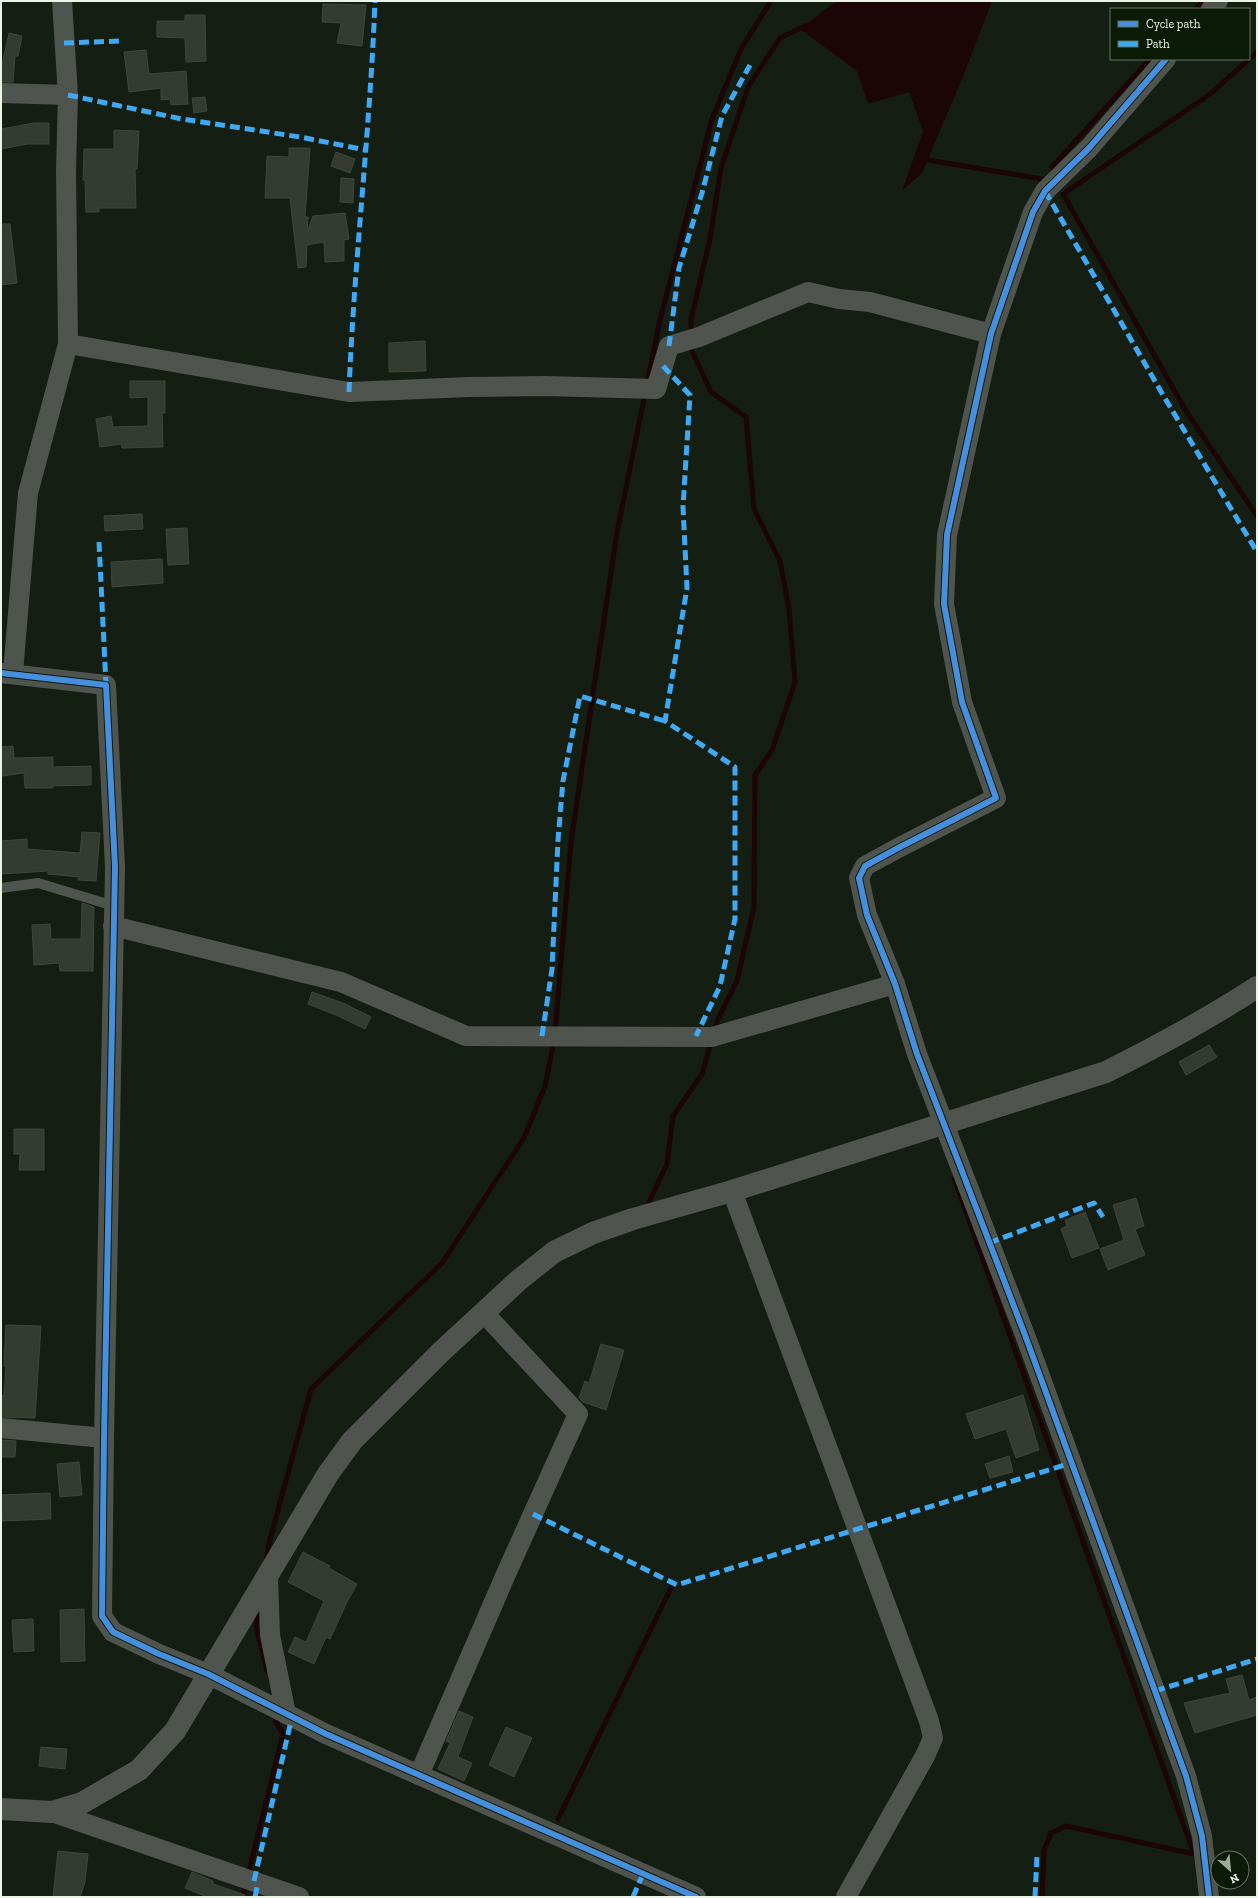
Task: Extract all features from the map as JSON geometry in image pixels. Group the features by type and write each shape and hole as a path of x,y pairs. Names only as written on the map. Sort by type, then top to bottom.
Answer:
{"street":[{"path":"62,1 68,95 66,170 68,344 28,493 7,673 106,685 115,867 102,1616 113,1632 159,1654 208,1674 326,1734 696,1897"},
{"path":"1165,60 1089,148 1045,191 1033,212 991,334 947,535 944,604 962,702 996,798 865,866 858,878 866,915 895,984 917,1054 1025,1335 1186,1776 1202,1836 1209,1897"},
{"path":"1,93 68,95"},
{"path":"68,344 349,392 477,387 656,389 669,346 699,337 808,292 870,302 991,334"},
{"path":"113,926 341,982 466,1036 573,1037 720,1035 895,984"},
{"path":"52,1812 82,1803 139,1770 175,1731 328,1474 352,1441 483,1312 519,1280 554,1252 600,1231 1106,1072 1152,1049 1221,1010 1257,987"},
{"path":"732,1190 870,1559 929,1721 933,1738 925,1756 846,1897"},
{"path":"419,1775 506,1574 578,1414 483,1312"},
{"path":"1,1428 104,1438"},
{"path":"268,1574 270,1635 286,1714"},
{"path":"1,1809 52,1812 299,1897"}],"lane":[{"path":"1,888 38,884 114,906"}],"shaded area":[{"path":"837,1 992,1 962,79 922,173 902,191 923,131 909,92 868,104 857,71 800,29"}],"building":[{"path":"323,4 366,5 362,46 337,43 341,23 322,22"},
{"path":"185,15 205,15 206,61 186,62 185,38 157,37 157,21 185,21"},
{"path":"9,33 22,36 18,56 15,56 13,82 1,82 1,69"},
{"path":"146,50 149,74 186,71 188,104 171,105 170,99 161,100 161,88 129,92 124,52"},
{"path":"205,97 207,111 194,113 192,98"},
{"path":"34,123 49,123 49,144 27,144 1,149 1,129"},
{"path":"114,130 139,131 137,169 135,169 136,208 99,208 99,212 86,212 85,180 83,180 84,149 114,149"},
{"path":"289,148 310,148 305,217 308,217 307,233 313,216 345,213 349,239 344,240 344,261 325,262 324,242 307,245 306,267 298,268 290,198 265,198 267,156 289,157"},
{"path":"336,152 355,159 350,173 331,166"},
{"path":"341,178 354,179 353,203 340,202"},
{"path":"1,224 10,224 17,283 1,285"},
{"path":"425,341 426,371 389,372 389,343"},
{"path":"130,381 165,381 165,413 162,413 163,447 122,448 121,444 100,447 96,419 111,416 113,427 148,426 148,397 130,398"},
{"path":"142,514 143,529 105,531 104,516"},
{"path":"187,528 189,564 168,565 166,529"},
{"path":"162,559 163,583 112,587 111,562"},
{"path":"13,746 14,758 53,757 53,767 91,766 91,785 53,786 53,788 25,788 24,773 2,776 1,747"},
{"path":"82,832 100,833 96,881 78,880 79,877 48,874 48,871 1,874 1,841 27,839 27,849 80,853"},
{"path":"82,903 94,907 93,971 60,971 59,963 34,965 32,925 50,924 51,939 81,939"},
{"path":"312,992 343,1003 371,1017 365,1029 308,1004"},
{"path":"1209,1045 1217,1057 1186,1075 1179,1062"},
{"path":"14,1129 44,1129 44,1170 19,1170 20,1154 14,1154"},
{"path":"1136,1198 1144,1226 1135,1229 1145,1255 1108,1270 1100,1249 1124,1240 1113,1205"},
{"path":"1085,1212 1099,1248 1072,1258 1061,1229 1067,1226 1065,1220"},
{"path":"6,1325 41,1326 35,1418 1,1417 1,1396 4,1396 6,1366 4,1366"},
{"path":"601,1344 624,1350 606,1410 583,1402 579,1398 585,1381 589,1383"},
{"path":"1023,1395 1039,1450 1016,1458 1006,1429 975,1439 966,1414"},
{"path":"1,1440 16,1441 15,1457 1,1457"},
{"path":"1009,1456 1013,1472 990,1478 985,1464"},
{"path":"79,1462 82,1495 60,1497 57,1464"},
{"path":"50,1493 51,1519 2,1521 1,1495"},
{"path":"303,1552 330,1566 329,1568 357,1584 330,1639 326,1637 314,1664 288,1652 295,1637 306,1642 324,1601 288,1582"},
{"path":"84,1609 85,1661 61,1662 60,1610"},
{"path":"33,1619 34,1651 14,1652 12,1620"},
{"path":"1242,1675 1249,1700 1257,1697 1257,1715 1195,1733 1184,1703 1230,1693 1226,1679"},
{"path":"459,1711 473,1717 458,1757 472,1763 464,1781 438,1769 450,1743 446,1741"},
{"path":"506,1727 532,1738 514,1777 489,1765"},
{"path":"41,1747 67,1749 65,1769 39,1766"},
{"path":"58,1851 88,1854 85,1882 80,1897 53,1897"},
{"path":"192,1872 213,1881 213,1884 245,1895 245,1897 207,1897 185,1888"}],"waterway":[{"path":"647,384 659,324 712,119 741,49 771,1"},
{"path":"1197,8 1203,1"},
{"path":"691,334 691,319 710,239 721,168 748,87 780,38 807,25"},
{"path":"1250,58 1257,52"},
{"path":"1052,167 1149,60"},
{"path":"1248,60 1209,95 1063,194 1186,411 1257,516"},
{"path":"922,159 1042,179"},
{"path":"691,344 692,351 711,392 746,417 754,509 780,561 789,609 795,682 772,750 755,775 754,907 737,981 717,1021 714,1032"},
{"path":"555,1033 571,842 617,532 645,394"},
{"path":"266,1561 270,1539 311,1389 442,1263 524,1138 545,1086 554,1041"},
{"path":"649,1202 667,1164 673,1116 702,1074 711,1042"},
{"path":"954,1178 1194,1854 1066,1826 1051,1833 1044,1850 1042,1897"},
{"path":"558,1819 671,1588"},
{"path":"259,1607 256,1626 267,1671"},
{"path":"248,1875 283,1734 276,1722 274,1713"},
{"path":"243,1897 246,1882"}],"marked path":[{"path":"349,392 354,294 370,99 375,1"},
{"path":"64,43 121,41"},
{"path":"669,346 679,268 702,193 722,116 750,65"},
{"path":"68,95 182,119 300,137 366,150"},
{"path":"1045,191 1163,395 1257,552"},
{"path":"663,366 690,395 683,507 687,588 665,721 735,767 735,919 720,986 696,1036"},
{"path":"99,542 106,685"},
{"path":"542,1036 552,969 558,840 563,781 580,696 665,721"},
{"path":"989,1243 1094,1203 1103,1217"},
{"path":"533,1514 677,1585 1071,1463"},
{"path":"1155,1691 1257,1659"},
{"path":"254,1881 292,1717"},
{"path":"1035,1897 1037,1855"},
{"path":"633,1897 643,1874"},
{"path":"255,1897 258,1883"}],"cycle path":[{"path":"1165,60 1089,148 1045,191 1033,212 991,334 947,535 944,604 962,702 996,798 865,866 859,878 867,915 895,984 917,1054 1025,1335 1186,1776 1202,1836 1209,1897"},
{"path":"1,673 106,685 115,867 102,1616 113,1632 159,1654 208,1674 326,1734 696,1897"}]}
